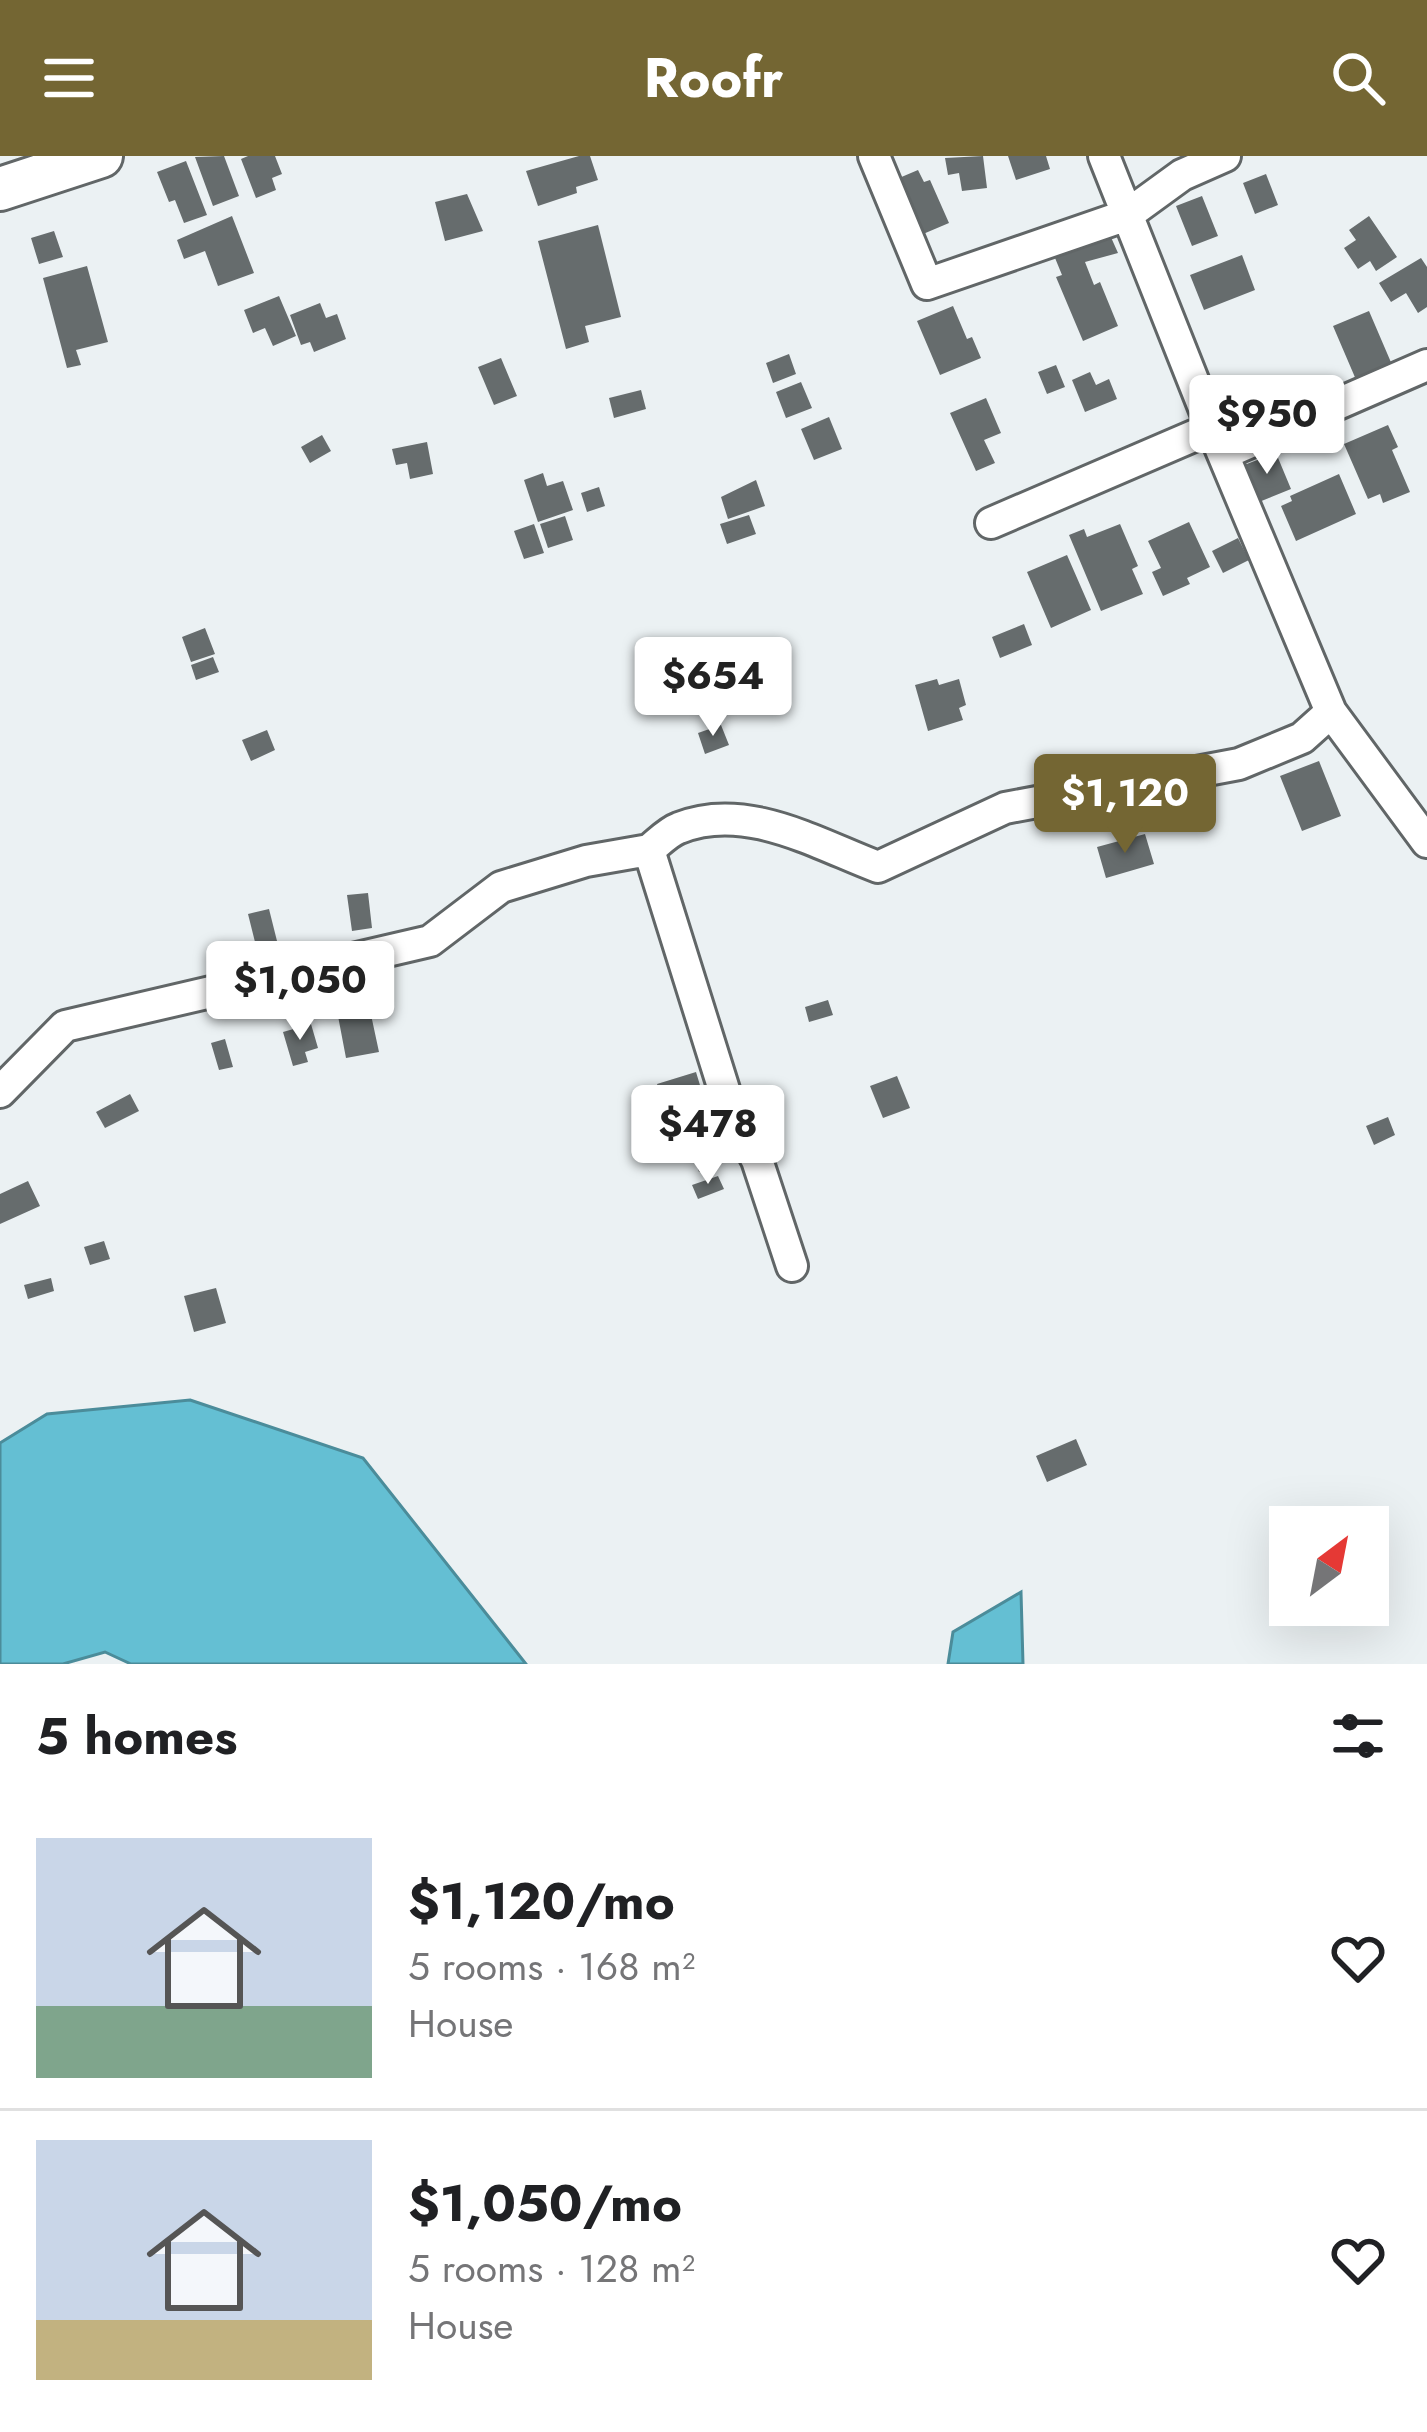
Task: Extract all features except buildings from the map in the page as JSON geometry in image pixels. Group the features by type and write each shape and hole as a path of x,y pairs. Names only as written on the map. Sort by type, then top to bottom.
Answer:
{"main road":[{"path":"0,189 101,156"}],"street":[{"path":"874,156 926,284 1127,215 1182,175 1225,156"},
{"path":"1104,156 1331,712 1427,842"},
{"path":"991,523 1427,365"},
{"path":"0,1092 65,1026 430,941 501,887 586,861 649,850 677,828 724,820 795,832 878,867 1004,808 1239,764 1302,738 1331,712"},
{"path":"649,850 731,1112 757,1160 792,1266"}],"water":[{"path":"190,1400 363,1458 526,1664 131,1664 105,1652 63,1664 0,1664 0,1443 47,1414"},
{"path":"1021,1592 1023,1664 948,1664 953,1632"}]}
